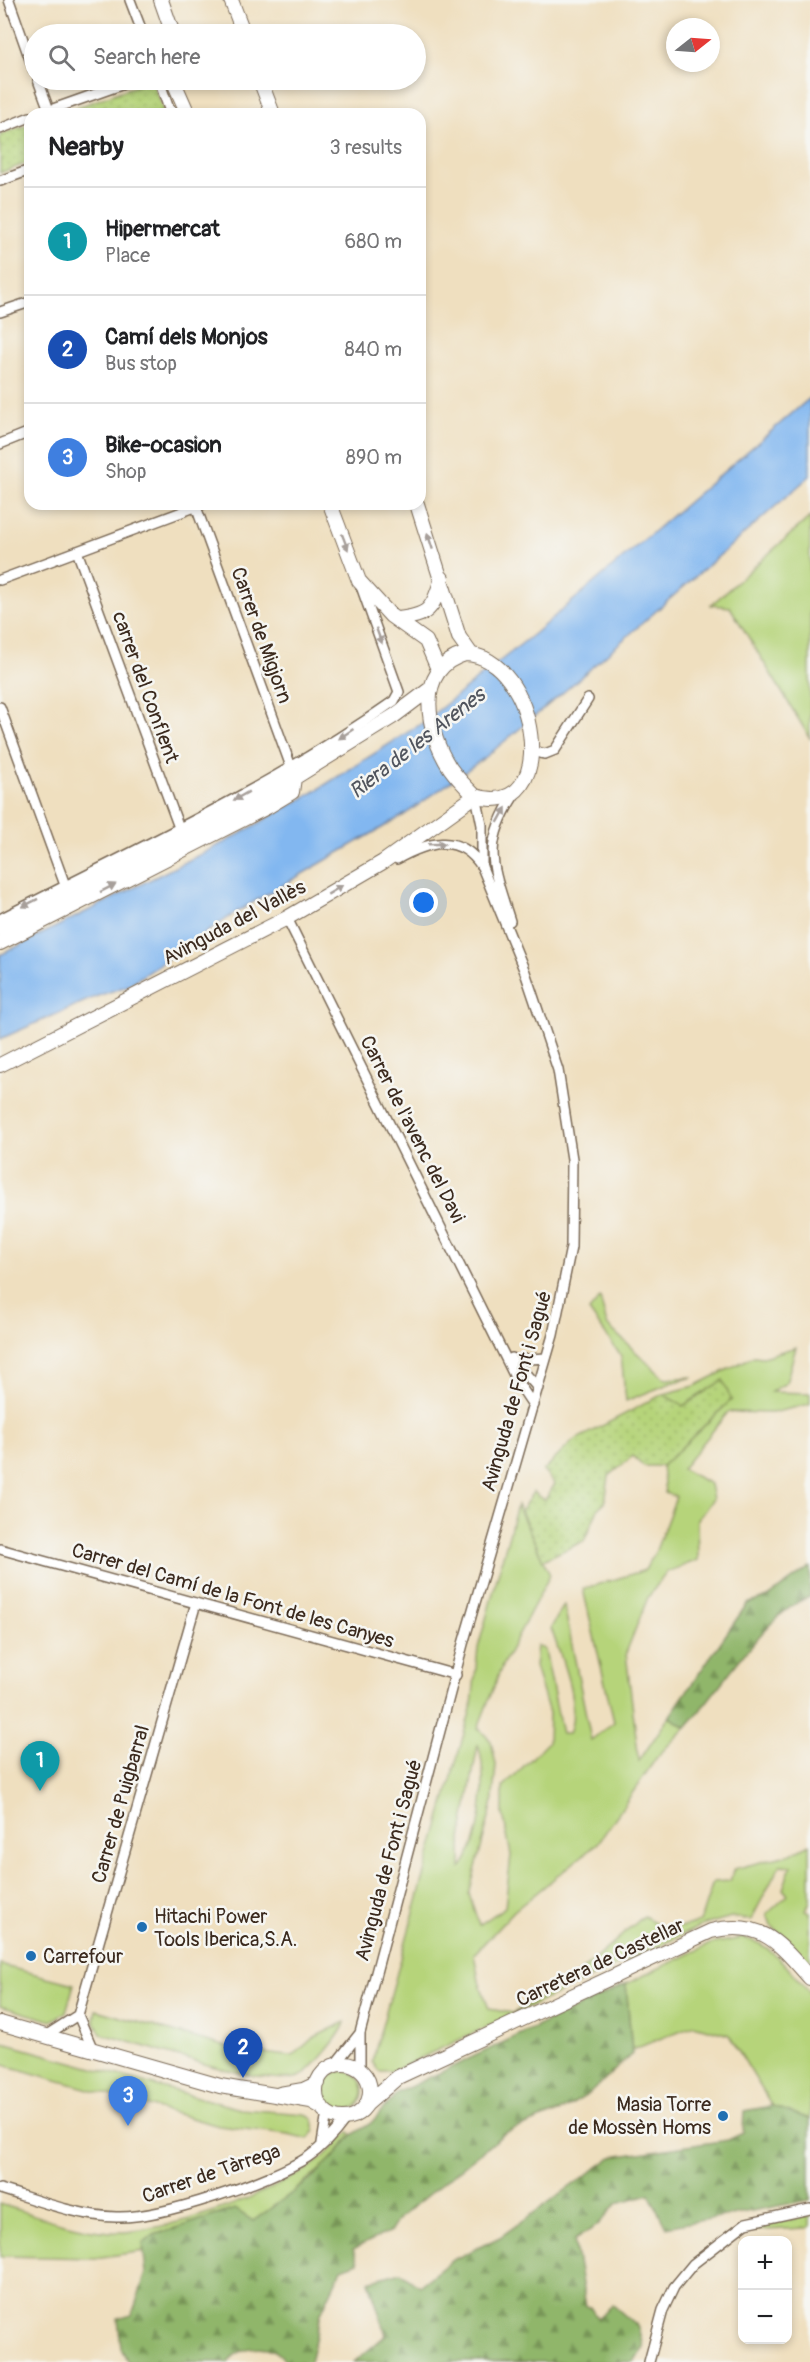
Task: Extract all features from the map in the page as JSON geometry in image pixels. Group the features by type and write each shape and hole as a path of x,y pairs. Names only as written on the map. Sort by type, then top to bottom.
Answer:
{"main road":[{"path":"161,0 169,24"},
{"path":"231,0 240,24"},
{"path":"177,90 185,108"},
{"path":"264,90 271,108"},
{"path":"332,510 360,581 397,619 426,641 438,669"},
{"path":"419,510 460,640 471,654 495,665 510,681 525,711 530,751 528,772 516,792 496,798 473,794 444,757 434,730 430,689 438,669 454,658 471,654"},
{"path":"397,619 413,618 427,612 435,602 442,578"},
{"path":"0,929 384,723 430,689"},
{"path":"0,943 248,818 292,792 293,772"},
{"name":"Avinguda del Vallès","path":"0,1065 288,918 383,862 473,794"},
{"name":"Carretera de Castellar","path":"367,2104 398,2077 702,1935 722,1929 747,1928 771,1937 810,1978"},
{"path":"0,2023 220,2086 311,2101 324,2110 346,2118 358,2114 367,2104 370,2090 362,2073 344,2064 333,2067 318,2083 303,2090 279,2095"},
{"name":"Carretera de Castellar","path":"362,2073 377,2078 398,2077"},
{"path":"318,2083 317,2097 324,2110"}],"street":[{"path":"9,0 24,43"},
{"path":"130,0 139,24"},
{"path":"40,90 43,108"},
{"path":"55,108 107,90"},
{"path":"162,90 169,108"},
{"path":"0,129 24,119"},
{"path":"0,181 24,172"},
{"path":"0,312 24,304"},
{"path":"0,444 24,434"},
{"path":"0,579 185,510"},
{"name":"Carrer de Migjorn","path":"200,510 293,772"},
{"name":"carrer del Conflent","path":"77,551 181,832"},
{"path":"293,772 394,701 399,692 360,581"},
{"path":"530,751 545,754 555,750 588,699"},
{"path":"0,707 65,885"},
{"path":"516,792 495,828 492,855 494,871 525,972"},
{"path":"473,794 482,825 482,867"},
{"path":"181,832 192,840 236,819 248,818"},
{"path":"134,874 177,849 181,832"},
{"path":"0,919 65,885 181,832"},
{"name":"Avinguda de Font i Sagué","path":"362,2073 360,2033 456,1675 560,1308 571,1247 572,1169 558,1070 525,972 482,867 464,850 444,843 425,845 397,859 383,862"},
{"name":"Carrer de l'avenc del Davi","path":"288,918 511,1358 517,1380 533,1405"},
{"path":"511,1358 546,1358"},
{"name":"Carrer de l'avenc del Davi","path":"511,1358 538,1388"},
{"name":"Carrer del Camí de la Font de les Canyes","path":"0,1550 456,1675"},
{"name":"Carrer de Puigbarral","path":"78,2015 196,1603"},
{"path":"45,2036 78,2015 93,2050"},
{"name":"Avinguda de Font i Sagué","path":"333,2067 360,2033"},
{"path":"322,2143 324,2110"},
{"name":"Carrer de Tàrrega","path":"0,2189 93,2215 136,2217 182,2205 280,2171 308,2157 322,2143 332,2138 346,2118"},
{"path":"649,2362 663,2310 674,2287 693,2264 746,2223 810,2210"}],"green space":[{"path":"125,90 156,90 162,108 75,108"},
{"path":"24,126 24,164 0,173 0,135"},
{"path":"810,517 810,738 730,607 711,605"},
{"path":"600,1298 607,1325 665,1379 693,1377 626,1401 621,1356 589,1311"},
{"path":"796,1347 786,1383 771,1392 810,1393 810,1404 772,1413 728,1412 682,1469 710,1484 713,1499 697,1520 698,1560 667,1572 648,1597 626,1653 639,1761 669,1717 686,1727 657,1757 598,1843 514,1911 474,1954 479,1981 489,2009 513,2013 571,1980 644,1916 669,1930 700,1922 713,1882 730,1881 734,1869 791,1854 810,1844 810,1901 806,1910 810,1912 810,1964 771,1925 767,1914 788,1895 783,1889 791,1866 780,1865 751,1920 731,1917 701,1926 393,2071 379,2071 372,2062 472,1705 478,1648 517,1505 550,1575 502,1666 478,1728 491,1741 496,1765 492,1806 469,1894 479,1925 505,1907 511,1855 503,1814 503,1787 548,1742 549,1713 535,1667 537,1645 545,1650 562,1734 569,1734 573,1708 571,1695 551,1628 564,1605 591,1740 614,1722 583,1589 645,1570 655,1553 676,1497 665,1493 662,1466 731,1400 682,1407 663,1394 695,1386 754,1356 763,1357","holes":["478,1744 483,1790 479,1825 468,1856 461,1868 461,1839"]},
{"path":"723,1380 731,1400 662,1466 644,1466 633,1456 609,1476 605,1503 599,1507 584,1541 543,1560 521,1511 533,1492 545,1500 555,1484 543,1471 573,1441 663,1394 683,1406"},
{"path":"810,1567 810,1597 794,1604 761,1634 686,1727 669,1717 747,1604 768,1597"},
{"path":"743,1938 772,1952 810,1993 810,2119 772,2106 729,2035 694,2025 632,2050 626,1984 710,1944"},
{"path":"0,1965 74,1984 66,2012 52,2021 0,2006"},
{"path":"626,1984 632,2054 589,2094 561,2111 505,2133 399,2218 391,2231 353,2249 358,2262 342,2268 321,2313 310,2362 285,2362 274,2350 257,2347 233,2356 228,2362 128,2362 121,2348 118,2319 132,2315 146,2273 143,2244 154,2235 235,2209 253,2221 310,2180 334,2157 352,2135 371,2123 397,2093"},
{"path":"96,2010 238,2050 288,2056 293,2056 313,2038 345,2022 332,2043 310,2069 299,2077 282,2079 231,2071 101,2034 94,2020"},
{"path":"0,2042 240,2109 305,2114 313,2119 315,2131 308,2139 288,2134 219,2126 0,2064"},
{"path":"343,2071 357,2077 363,2091 357,2105 343,2111 329,2105 323,2091 329,2077"},
{"path":"772,2106 810,2119 810,2200 666,2227 649,2194 617,2203 598,2225 574,2240 586,2306 590,2307 597,2318 613,2305 638,2327 643,2347 634,2362 354,2362 386,2335 369,2281 401,2272 419,2286 451,2261 500,2237 612,2157 728,2140 743,2133 744,2111"},
{"path":"349,2132 352,2135 330,2160 293,2192 253,2221 235,2209 154,2235 144,2244 144,2251 95,2258 0,2256 0,2204 96,2231 132,2231 159,2227 219,2210 276,2186 320,2160"},
{"path":"810,2216 810,2227 806,2228 747,2231 767,2224"}],"water":[{"name":"Riera de les Arenes","path":"810,398 810,476 566,690 487,756 404,815 240,910 127,986 95,997 0,1039 0,955 227,841 312,793 421,724 535,633"}],"place":[{"name":"Hipermercat","path":"40,1791"},
{"name":"Hitachi Power Tools Iberica,S.A.","path":"142,1927"},
{"name":"Carrefour","path":"31,1956"},
{"name":"Camí dels Monjos","path":"243,2078"},
{"name":"Masia Torre de Mossèn Homs","path":"723,2116"},
{"name":"Bike-ocasion","path":"128,2126"}]}
